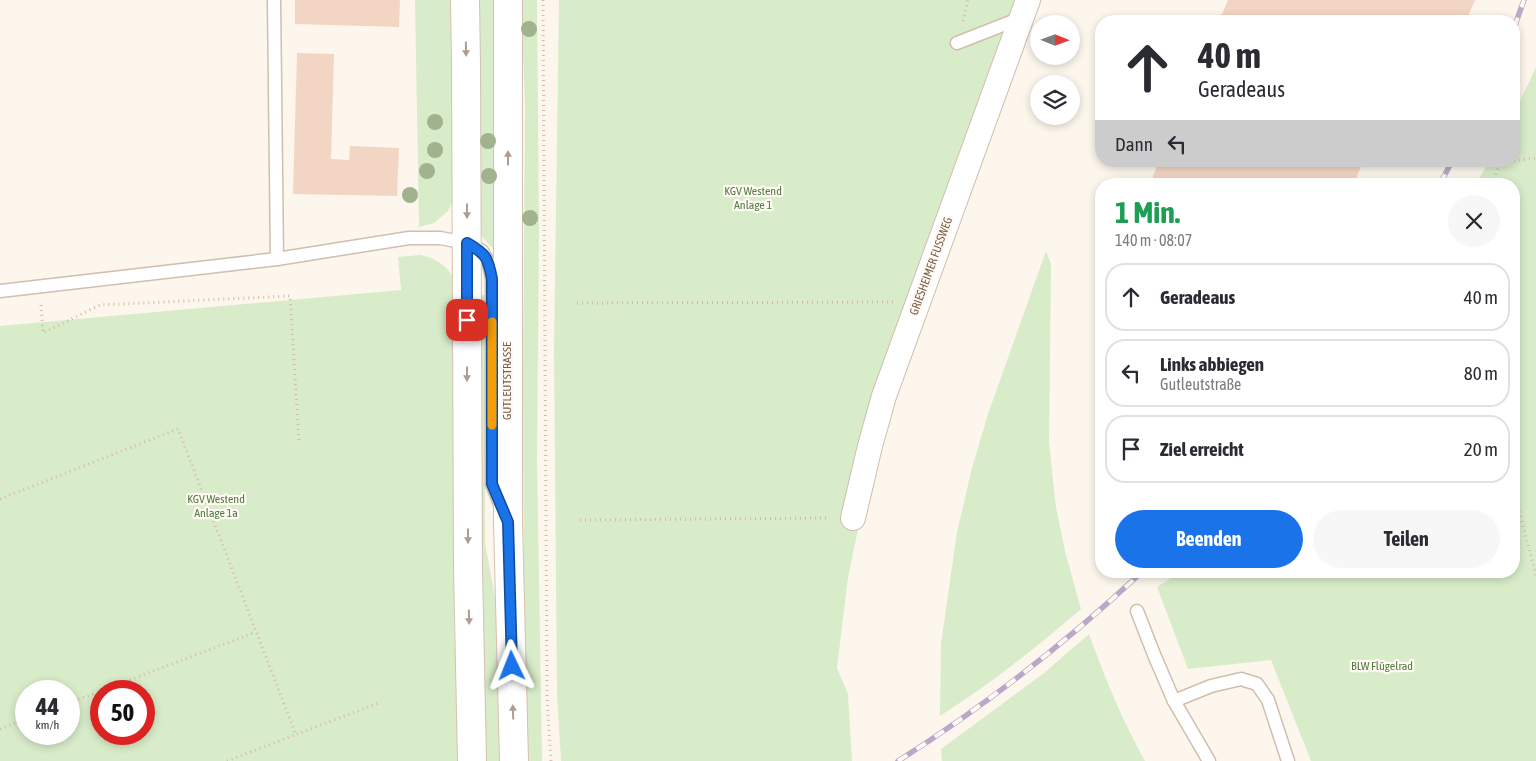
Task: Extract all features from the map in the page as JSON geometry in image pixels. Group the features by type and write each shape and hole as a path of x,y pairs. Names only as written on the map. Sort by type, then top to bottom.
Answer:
{"main road":[{"path":"465,0 468,568 472,761"},
{"name":"GUTLEUTSTRASSE","path":"508,0 508,522 514,761"}],"street":[{"name":"GRIESHEIMER FUSSWEG","path":"853,518 884,396 1025,9"}],"lane":[{"path":"274,0 277,259"},
{"name":"GRIESHEIMER FUSSWEG","path":"957,44 1025,9"},
{"path":"0,291 277,259 409,238 440,238 467,243 482,251 489,264 492,279 492,484 508,522"},
{"path":"1137,611 1174,701 1209,761"},
{"path":"1174,701 1211,686 1241,679 1257,684 1268,700 1288,761"}],"path":[{"path":"543,0 547,688 551,761"},
{"path":"1520,159 1536,158"},
{"path":"39,287 43,333 100,305 290,296 299,440"},
{"path":"577,303 918,301"},
{"path":"0,499 178,429 296,735"},
{"path":"1520,515 1536,575"},
{"path":"580,520 853,518"},
{"path":"80,699 256,632"},
{"path":"227,761 381,702"},
{"path":"0,729 15,723"}],"green space":[{"path":"415,0 453,0 453,200 448,211 434,223 419,227"},
{"path":"477,0 493,0 496,245 492,248 480,234"},
{"path":"521,0 537,0 539,236 537,459 542,761 528,761 524,646 525,106"},
{"name":"KGV Westend Anlage 1","path":"559,0 1034,0 914,331 864,501 848,577 837,668 848,694 852,761 561,761 557,694 554,349"},
{"name":"BLW Flügelrad","path":"1536,67 1536,761 1311,761 1271,660 1188,669 1157,587 1171,578 1520,578 1520,178 1479,178 1486,167 1520,167 1520,101"},
{"path":"1046,251 1051,264 1049,443 1056,507 1065,551 1081,609 1012,665 940,716 941,644 957,532 972,468 988,414"},
{"name":"KGV Westend Anlage 1a","path":"420,255 431,258 444,266 454,279 454,626 460,761 0,761 0,326 401,290 398,257"},
{"path":"478,295 485,295 485,543 500,639 503,761 486,761"},
{"path":"1089,634 1114,699 1145,761 942,761 941,749 1044,673"}],"building":[{"path":"295,0 400,0 399,27 295,24"},
{"path":"1228,0 1475,0 1469,15 1222,15"},
{"path":"297,53 334,54 331,159 349,160 350,146 399,148 397,196 293,194"},
{"path":"1157,167 1361,167 1356,178 1152,178"}],"railway":[{"path":"1519,15 1524,0"},
{"path":"1443,178 1449,167"},
{"path":"898,761 962,718 1025,672 1135,578"}],"slow traffic":[{"path":"492,322 492,425"}],"route":[{"path":"467,320 467,243 482,251 489,264 492,279 492,484 508,522 512,666"}]}
